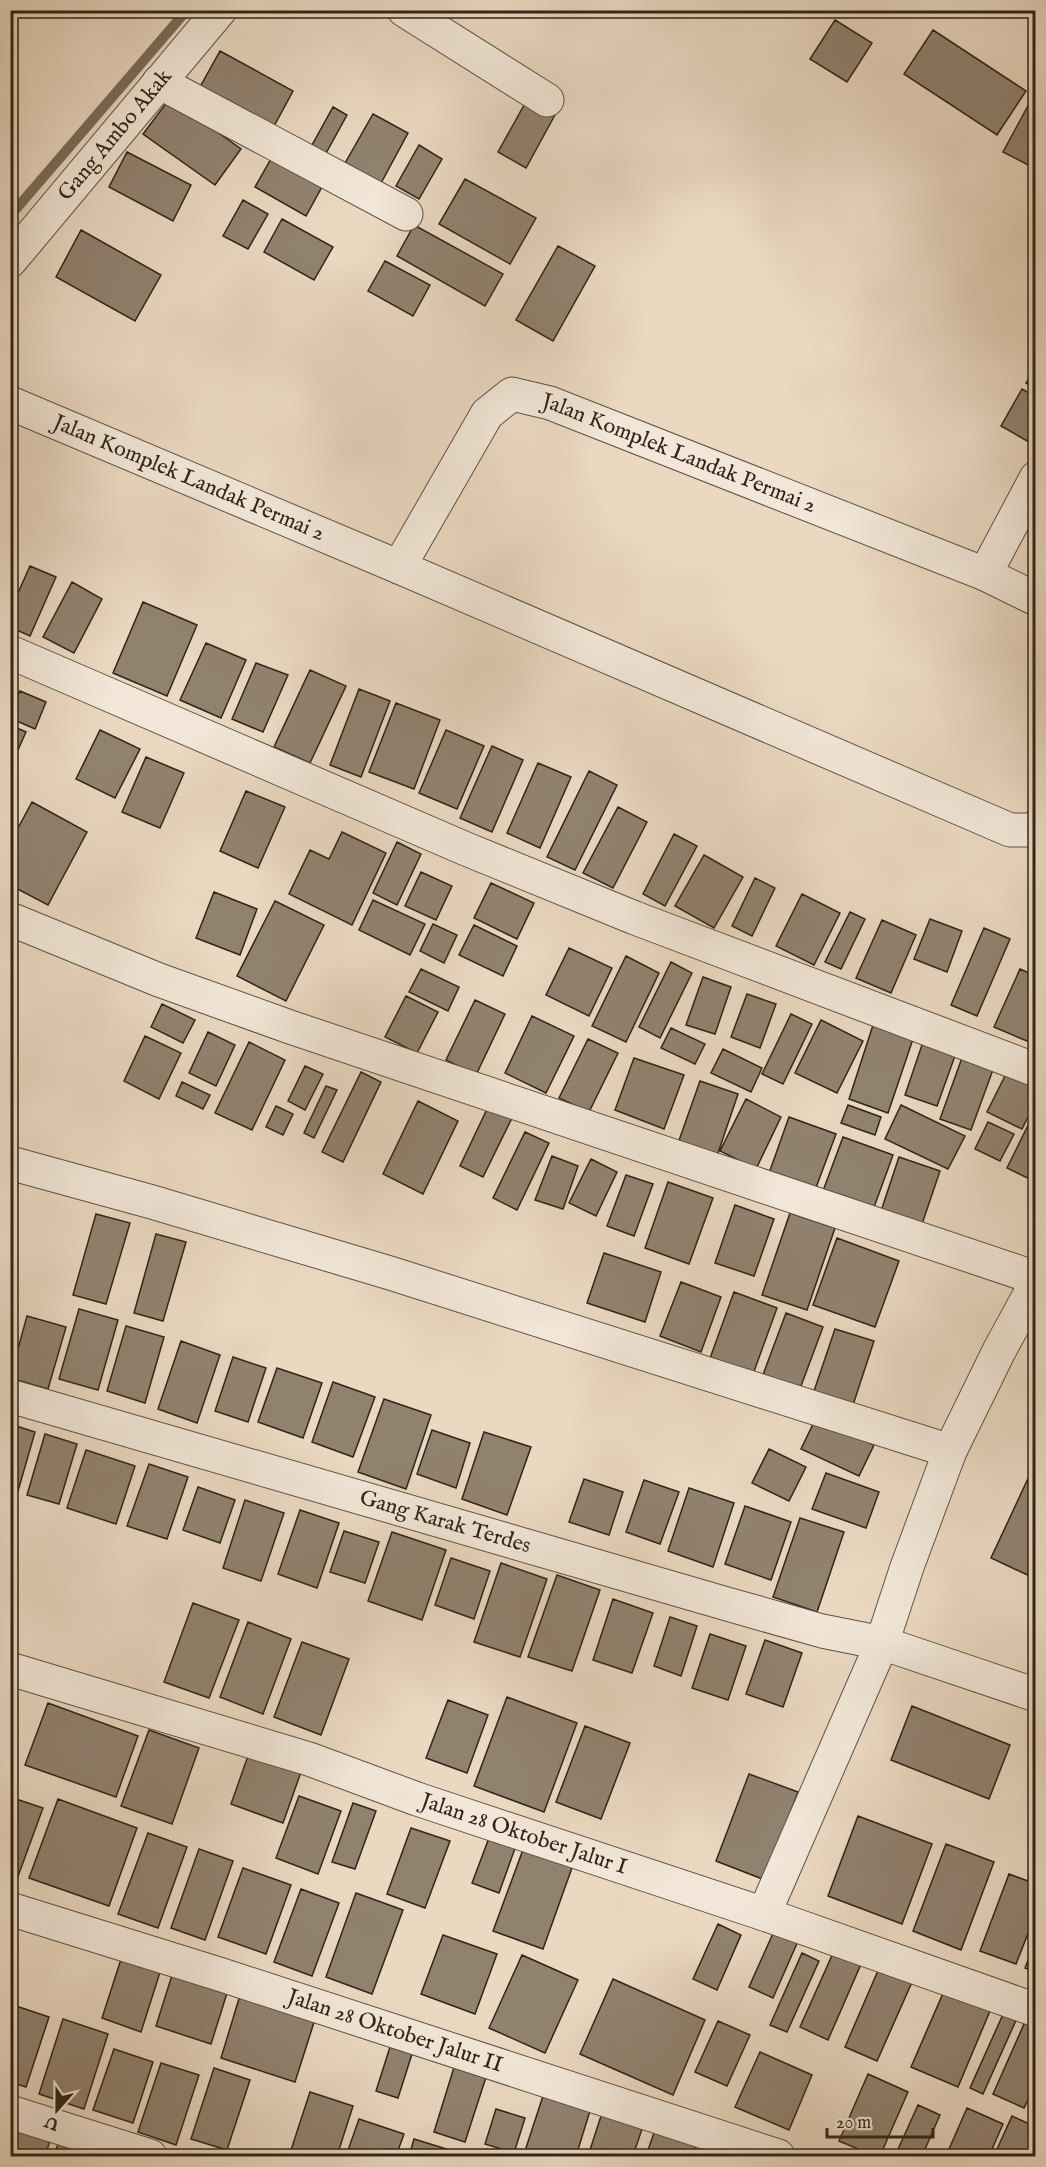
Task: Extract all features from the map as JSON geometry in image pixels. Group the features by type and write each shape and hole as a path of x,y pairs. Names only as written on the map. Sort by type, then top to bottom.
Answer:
{"street":[{"name":"Gang Ambo Akak","path":"10,261 220,10"},
{"path":"404,10 547,100"},
{"path":"159,82 406,214"},
{"name":"Jalan Komplek Landak Permai 2","path":"399,567 487,414 512,394 550,403 985,574 1035,599"},
{"name":"Jalan Komplek Landak Permai 2","path":"10,404 399,567 1010,830 1030,830 1035,827"},
{"path":"985,574 1035,478"},
{"path":"10,652 434,835 635,918 1035,1070"},
{"path":"10,920 159,980 290,1027 1035,1278"},
{"path":"10,1162 390,1273 950,1451"},
{"path":"764,1914 882,1643 907,1567 950,1451 1035,1283"},
{"name":"Gang Karak Terdes","path":"10,1396 822,1631 882,1643 1035,1695"},
{"name":"Jalan 28 Oktober Jalur I","path":"10,1669 309,1759 417,1799 764,1914 1035,2010"},
{"name":"Jalan 28 Oktober Jalur II","path":"10,1909 222,1975 778,2157"},
{"path":"10,2112 150,2157"}],"building":[{"path":"835,20 872,43 847,82 810,59"},
{"path":"933,30 1026,91 997,135 904,74"},
{"path":"220,51 293,91 273,128 200,87"},
{"path":"1036,91 1036,169 1003,152"},
{"path":"170,98 241,149 215,185 143,134"},
{"path":"528,98 556,113 526,168 498,152"},
{"path":"333,107 347,115 325,155 311,147"},
{"path":"373,114 408,133 380,185 344,165"},
{"path":"419,145 442,159 419,199 396,186"},
{"path":"127,152 191,185 173,221 109,187"},
{"path":"272,157 323,185 306,216 255,187"},
{"path":"465,179 536,218 510,264 439,224"},
{"path":"243,200 268,214 248,249 223,236"},
{"path":"282,219 333,247 314,280 264,252"},
{"path":"414,225 503,274 485,306 397,256"},
{"path":"81,230 161,275 135,321 56,277"},
{"path":"558,246 595,266 553,341 516,320"},
{"path":"385,261 430,285 413,316 368,291"},
{"path":"1036,367 1036,389 1026,383"},
{"path":"1022,389 1036,397 1036,446 1001,426"},
{"path":"30,566 56,577 30,636 10,627 10,611"},
{"path":"72,582 102,599 74,653 43,637"},
{"path":"143,602 197,625 167,696 113,673"},
{"path":"206,643 246,660 221,718 180,700"},
{"path":"256,663 288,675 263,732 232,719"},
{"path":"310,670 346,686 310,763 274,747"},
{"path":"359,689 390,701 361,777 330,765"},
{"path":"20,691 46,702 35,729 10,718"},
{"path":"396,703 440,720 414,789 369,772"},
{"path":"10,725 26,732 10,768"},
{"path":"100,730 140,749 115,798 76,779"},
{"path":"446,730 484,746 457,809 419,793"},
{"path":"492,746 523,760 492,832 460,818"},
{"path":"146,757 184,773 160,828 122,812"},
{"path":"538,763 571,777 540,848 507,833"},
{"path":"589,771 617,785 575,870 547,857"},
{"path":"246,791 285,807 258,868 220,851"},
{"path":"32,802 87,832 48,905 10,885 10,843"},
{"path":"618,807 647,822 613,888 583,873"},
{"path":"342,832 386,853 352,925 289,894 310,850 329,859"},
{"path":"674,834 697,846 665,906 643,894"},
{"path":"397,842 421,854 397,905 373,893"},
{"path":"704,855 743,877 714,928 675,906"},
{"path":"421,872 452,886 436,920 405,906"},
{"path":"755,878 775,888 752,936 732,926"},
{"path":"491,883 534,903 517,939 474,918"},
{"path":"214,892 257,909 240,955 196,938"},
{"path":"802,894 840,913 814,965 776,946"},
{"path":"373,900 425,924 410,955 359,930"},
{"path":"275,901 324,925 286,1001 237,976"},
{"path":"850,912 865,919 841,969 825,962"},
{"path":"930,919 962,931 947,972 914,959"},
{"path":"882,920 916,935 891,993 856,978"},
{"path":"433,924 457,935 444,963 420,951"},
{"path":"474,925 517,946 503,976 459,955"},
{"path":"984,928 1010,939 977,1016 951,1005"},
{"path":"569,948 612,968 589,1016 546,995"},
{"path":"626,956 659,973 626,1042 592,1026"},
{"path":"671,962 692,973 660,1038 639,1027"},
{"path":"421,969 459,987 448,1011 409,992"},
{"path":"1020,969 1036,976 1034,1044 994,1027"},
{"path":"703,977 731,987 715,1034 686,1025"},
{"path":"747,994 776,1004 760,1048 731,1037"},
{"path":"406,996 438,1012 417,1053 385,1037"},
{"path":"475,1000 505,1014 476,1075 446,1060"},
{"path":"162,1004 195,1020 183,1043 151,1027"},
{"path":"791,1014 812,1024 783,1084 762,1074"},
{"path":"532,1016 574,1036 546,1093 505,1073"},
{"path":"821,1020 863,1041 837,1093 795,1073"},
{"path":"874,1022 914,1036 888,1113 849,1099"},
{"path":"671,1028 705,1044 695,1064 661,1048"},
{"path":"208,1032 235,1045 216,1086 189,1073"},
{"path":"145,1036 181,1053 159,1099 124,1081"},
{"path":"588,1039 618,1053 589,1112 559,1098"},
{"path":"249,1042 285,1060 252,1130 215,1113"},
{"path":"923,1042 956,1053 937,1106 905,1095"},
{"path":"723,1049 762,1068 751,1092 711,1073"},
{"path":"963,1055 994,1067 971,1130 940,1119"},
{"path":"634,1058 684,1075 664,1129 615,1110"},
{"path":"305,1066 323,1074 305,1110 288,1101"},
{"path":"1008,1070 1036,1083 1036,1101 1022,1129 987,1112"},
{"path":"361,1072 381,1082 343,1162 322,1152"},
{"path":"700,1081 738,1094 716,1159 677,1146"},
{"path":"182,1082 210,1095 203,1109 176,1096"},
{"path":"326,1086 337,1090 314,1138 304,1133"},
{"path":"746,1099 781,1117 756,1169 720,1151"},
{"path":"418,1101 458,1121 423,1194 383,1174"},
{"path":"848,1105 881,1117 875,1135 841,1123"},
{"path":"901,1105 965,1136 948,1169 885,1139"},
{"path":"276,1106 293,1114 283,1135 266,1127"},
{"path":"488,1107 512,1118 483,1177 460,1166"},
{"path":"1036,1109 1036,1182 1007,1168"},
{"path":"789,1117 836,1134 814,1193 768,1176"},
{"path":"988,1122 1014,1134 1000,1161 975,1149"},
{"path":"525,1132 549,1143 517,1210 493,1198"},
{"path":"843,1137 893,1155 873,1210 823,1191"},
{"path":"552,1156 578,1166 563,1209 535,1200"},
{"path":"899,1157 940,1171 922,1224 881,1211"},
{"path":"591,1159 617,1172 596,1216 569,1203"},
{"path":"626,1175 653,1184 634,1236 607,1226"},
{"path":"668,1182 713,1198 689,1264 645,1248"},
{"path":"735,1205 774,1219 754,1276 715,1263"},
{"path":"790,1213 835,1228 807,1310 762,1295"},
{"path":"96,1214 130,1223 106,1304 73,1295"},
{"path":"156,1234 186,1242 163,1321 134,1313"},
{"path":"837,1238 899,1261 875,1327 813,1305"},
{"path":"604,1253 661,1272 645,1322 587,1303"},
{"path":"681,1282 721,1297 701,1352 660,1336"},
{"path":"734,1292 777,1308 752,1377 709,1361"},
{"path":"79,1309 118,1320 98,1390 59,1379"},
{"path":"786,1313 823,1327 798,1394 761,1380"},
{"path":"27,1316 66,1327 48,1389 10,1378"},
{"path":"126,1326 164,1337 145,1403 107,1391"},
{"path":"835,1329 874,1341 853,1405 814,1391"},
{"path":"181,1341 220,1355 197,1423 158,1409"},
{"path":"233,1357 266,1368 248,1422 215,1411"},
{"path":"277,1368 322,1383 303,1438 258,1422"},
{"path":"333,1382 375,1397 353,1457 312,1442"},
{"path":"384,1399 431,1415 406,1489 358,1472"},
{"path":"816,1418 874,1445 859,1476 801,1449"},
{"path":"10,1424 35,1432 18,1491 10,1489"},
{"path":"432,1430 470,1443 456,1488 417,1474"},
{"path":"484,1432 531,1447 507,1515 462,1499"},
{"path":"45,1434 77,1444 59,1504 27,1495"},
{"path":"769,1449 806,1467 789,1501 752,1483"},
{"path":"86,1450 135,1466 116,1524 67,1508"},
{"path":"149,1464 188,1477 167,1539 127,1526"},
{"path":"1032,1470 1036,1472 1036,1579 991,1558"},
{"path":"826,1473 879,1492 866,1528 812,1509"},
{"path":"584,1479 623,1492 609,1535 569,1522"},
{"path":"644,1480 679,1492 660,1544 626,1532"},
{"path":"198,1487 235,1500 220,1543 183,1530"},
{"path":"689,1488 734,1503 713,1567 668,1551"},
{"path":"245,1500 284,1513 261,1581 223,1568"},
{"path":"745,1506 791,1522 771,1580 725,1564"},
{"path":"300,1510 339,1523 317,1588 278,1574"},
{"path":"800,1518 844,1532 817,1612 773,1597"},
{"path":"344,1531 379,1542 365,1583 330,1572"},
{"path":"392,1532 446,1550 422,1620 368,1601"},
{"path":"451,1558 490,1571 474,1619 435,1605"},
{"path":"501,1563 547,1579 520,1657 474,1642"},
{"path":"557,1575 600,1590 572,1671 528,1657"},
{"path":"613,1599 653,1613 632,1673 593,1660"},
{"path":"193,1603 239,1620 209,1698 164,1682"},
{"path":"670,1617 697,1626 681,1676 654,1666"},
{"path":"248,1622 291,1639 263,1714 220,1697"},
{"path":"710,1634 746,1646 728,1700 692,1688"},
{"path":"765,1640 802,1653 783,1707 746,1694"},
{"path":"302,1642 349,1659 321,1735 274,1717"},
{"path":"507,1697 577,1723 544,1812 474,1786"},
{"path":"448,1700 488,1715 467,1773 426,1758"},
{"path":"48,1703 138,1736 116,1797 25,1765"},
{"path":"912,1706 1010,1745 989,1799 891,1760"},
{"path":"585,1726 630,1743 601,1819 556,1802"},
{"path":"149,1730 199,1748 172,1824 121,1806"},
{"path":"249,1753 301,1772 283,1823 231,1804"},
{"path":"749,1774 798,1792 765,1880 716,1861"},
{"path":"299,1796 341,1811 318,1874 276,1858"},
{"path":"10,1797 43,1808 17,1879 10,1876"},
{"path":"58,1799 137,1828 109,1906 29,1878"},
{"path":"353,1803 376,1811 355,1869 332,1862"},
{"path":"858,1816 932,1844 902,1924 828,1896"},
{"path":"411,1828 450,1841 425,1908 387,1894"},
{"path":"492,1830 518,1840 499,1893 472,1883"},
{"path":"148,1833 187,1847 158,1928 118,1914"},
{"path":"946,1844 994,1862 961,1950 913,1931"},
{"path":"524,1847 573,1865 543,1949 493,1931"},
{"path":"199,1849 233,1861 205,1940 171,1928"},
{"path":"243,1868 291,1885 266,1954 218,1937"},
{"path":"1009,1874 1036,1884 1036,1913 1016,1964 980,1951"},
{"path":"301,1889 339,1903 312,1976 274,1962"},
{"path":"356,1893 403,1910 372,1994 326,1977"},
{"path":"718,1924 741,1935 717,1990 693,1979"},
{"path":"775,1929 799,1939 773,1998 749,1987"},
{"path":"443,1935 497,1954 475,2014 421,1994"},
{"path":"1036,1940 1036,1972 1025,1968"},
{"path":"834,1951 861,1964 828,2040 800,2027"},
{"path":"123,1953 162,1966 141,2032 102,2018"},
{"path":"802,1953 819,1961 787,2032 770,2025"},
{"path":"522,1955 578,1980 545,2053 489,2028"},
{"path":"880,1966 913,1980 877,2061 845,2047"},
{"path":"173,1972 228,1990 211,2044 156,2026"},
{"path":"613,1979 705,2020 673,2095 580,2054"},
{"path":"944,1991 990,2011 958,2087 911,2067"},
{"path":"241,1992 316,2016 295,2082 221,2058"},
{"path":"10,2004 49,2017 26,2087 10,2082"},
{"path":"1004,2012 1017,2018 983,2094 970,2088"},
{"path":"1028,2015 1036,2018 1036,2083 1024,2108 993,2094"},
{"path":"63,2019 108,2034 84,2109 39,2094"},
{"path":"718,2021 750,2035 727,2086 695,2072"},
{"path":"390,2047 412,2054 398,2098 376,2091"},
{"path":"114,2049 153,2062 133,2123 93,2110"},
{"path":"760,2052 812,2075 789,2130 735,2107"},
{"path":"456,2061 488,2071 465,2142 434,2132"},
{"path":"161,2063 199,2075 176,2145 138,2132"},
{"path":"214,2068 250,2080 227,2150 191,2139"},
{"path":"868,2074 908,2092 880,2156 839,2141"},
{"path":"310,2092 353,2106 337,2156 289,2156"},
{"path":"543,2096 590,2111 576,2156 524,2154"},
{"path":"918,2105 940,2115 922,2156 895,2156"},
{"path":"967,2108 1003,2124 989,2156 946,2156"},
{"path":"496,2109 525,2118 514,2153 485,2144"},
{"path":"602,2113 643,2126 633,2156 588,2156"},
{"path":"1012,2116 1036,2127 1036,2136 1027,2156 994,2156"},
{"path":"359,2119 404,2134 396,2156 346,2156"},
{"path":"19,2124 52,2135 45,2156 10,2156"},
{"path":"657,2124 698,2138 692,2156 646,2156"},
{"path":"60,2138 88,2148 85,2156 54,2156"},
{"path":"414,2139 469,2156 409,2156"}],"waterway":[{"path":"10,216 187,10"}]}
